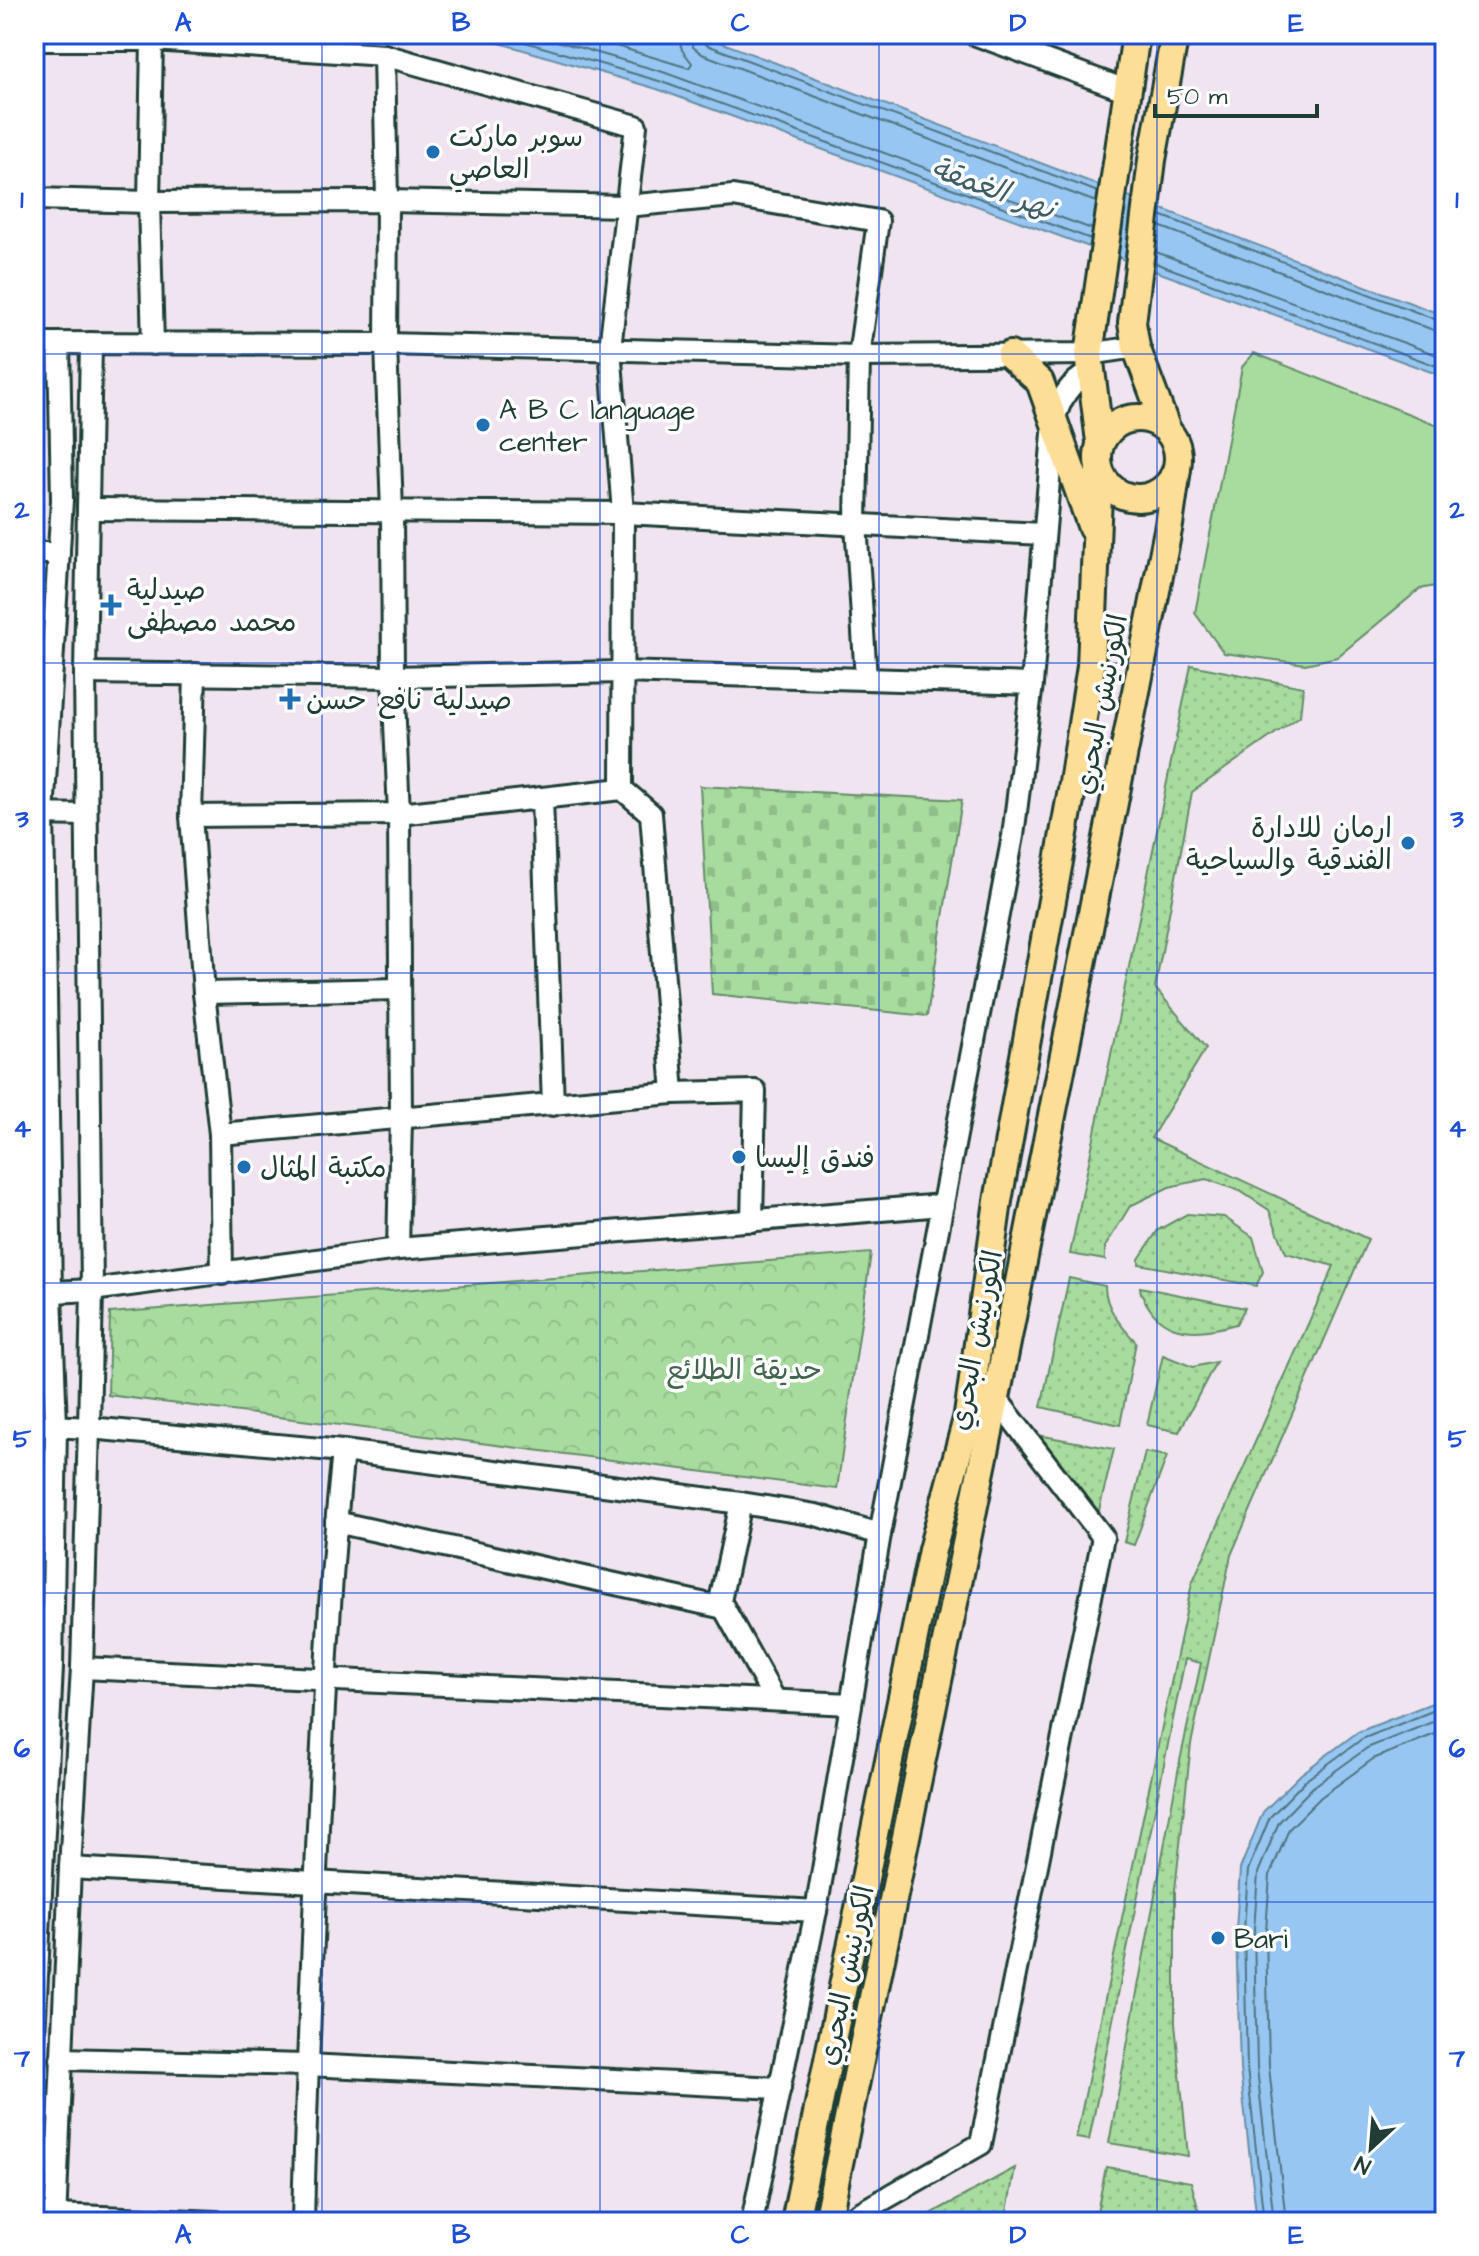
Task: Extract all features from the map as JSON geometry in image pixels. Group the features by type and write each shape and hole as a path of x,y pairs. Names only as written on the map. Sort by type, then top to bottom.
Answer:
{"main road":[{"path":"1136,34 1090,363 1100,442 1099,470 1117,492 1131,497 1146,497 1159,492 1170,482 1177,469 1175,441 1167,430 1134,335 1152,160 1175,34"},
{"path":"1010,355 1036,376 1044,390 1098,546"},
{"path":"1100,442 1109,429 1123,420 1138,418 1154,421 1167,430"},
{"name":"الكورنيش البحري","path":"827,2222 996,1398 1169,525 1177,469"},
{"name":"الكورنيش البحري","path":"795,2222 932,1550 968,1415 998,1201 1091,666 1099,470"}],"street":[{"path":"974,34 1128,91"},
{"path":"34,40 152,40 384,55 636,126 610,348 623,513 622,789"},
{"path":"152,40 149,202 153,344"},
{"path":"384,55 386,344 399,814 401,1119 398,1249"},
{"path":"34,199 626,206 733,196 878,221 859,356 856,523 866,679"},
{"path":"752,2222 816,1911 880,1534 1013,836 1032,684 1054,421 1069,387 1090,363 1134,335"},
{"path":"34,343 386,344 859,356 1010,355 1090,363"},
{"path":"34,2037 39,1836 52,1667 56,1426 43,1293 38,814 62,500 59,343"},
{"path":"91,343 85,673 92,1290 89,1428 82,1668 61,2059 48,2217 216,2222"},
{"path":"88,509 623,513 1044,534"},
{"path":"34,553 59,553"},
{"path":"85,673 393,677 621,672 1032,684"},
{"path":"195,674 191,816 204,993 220,1134 222,1274"},
{"path":"191,816 399,814 622,789 651,814 673,1093"},
{"path":"542,798 553,1105"},
{"path":"38,814 86,815"},
{"path":"204,993 400,989"},
{"path":"220,1134 673,1093 755,1091 752,1221"},
{"path":"43,1293 222,1274 398,1249 943,1205"},
{"path":"844,2222 981,2144 1103,1537 996,1398"},
{"path":"34,1425 343,1451 741,1503 816,1515 880,1534"},
{"path":"303,2222 325,1680 343,1451"},
{"path":"741,1503 720,1601 775,1700"},
{"path":"336,1522 724,1608"},
{"path":"82,1668 851,1704"},
{"path":"70,1868 816,1911"},
{"path":"61,2059 307,2065 780,2088"}],"green space":[{"path":"1254,353 1445,428 1445,584 1420,589 1337,657 1305,664 1224,653 1195,613 1242,367"},
{"path":"1191,665 1303,687 1300,716 1192,792 1155,988 1206,1048 1151,1138 1368,1239 1231,1555 1191,1744 1175,1890 1175,2023 1188,2156 1109,2143 1201,1663 1185,1659 1089,2140 1076,2138 1192,1583 1334,1266 1286,1253 1269,1210 1240,1191 1206,1179 1169,1187 1130,1206 1105,1247 1105,1260 1070,1254"},
{"path":"700,786 962,800 927,1016 712,994"},
{"path":"1187,1214 1224,1217 1253,1237 1263,1272 1256,1286 1139,1264 1139,1259 1158,1230"},
{"name":"حديقة الطلائع","path":"871,1253 837,1489 108,1395 110,1313"},
{"path":"1069,1278 1105,1286 1111,1309 1136,1342 1120,1425 1041,1407"},
{"path":"1140,1287 1245,1308 1236,1324 1202,1331 1179,1329 1158,1319"},
{"path":"1163,1355 1193,1367 1216,1362 1179,1432 1147,1425"},
{"path":"1022,1432 1114,1449 1095,1527"},
{"path":"1145,1452 1167,1456 1134,1545 1124,1542"},
{"path":"1106,2167 1191,2182 1202,2222 1095,2222"},
{"path":"1015,2168 1005,2222 916,2222"}],"water":[{"name":"نهر الغمقة","path":"469,34 699,34 1445,316 1445,377 657,89"},
{"path":"1445,1698 1445,2222 1257,2222 1240,2069 1236,1930 1240,1869 1263,1812 1301,1774 1358,1732"}],"place":[{"name":"سوبر ماركت العاصي","path":"433,152"},
{"name":"A B C language center","path":"483,425"},
{"name":"صيدلية محمد مصطفى","path":"111,605"},
{"name":"صيدلية نافع حسن","path":"290,699"},
{"name":"ارمان للادارة الفندقية والسياحية","path":"1408,843"},
{"name":"فندق إليسا","path":"739,1157"},
{"name":"مكتبة المثال","path":"244,1167"},
{"name":"Bari","path":"1218,1938"}]}
